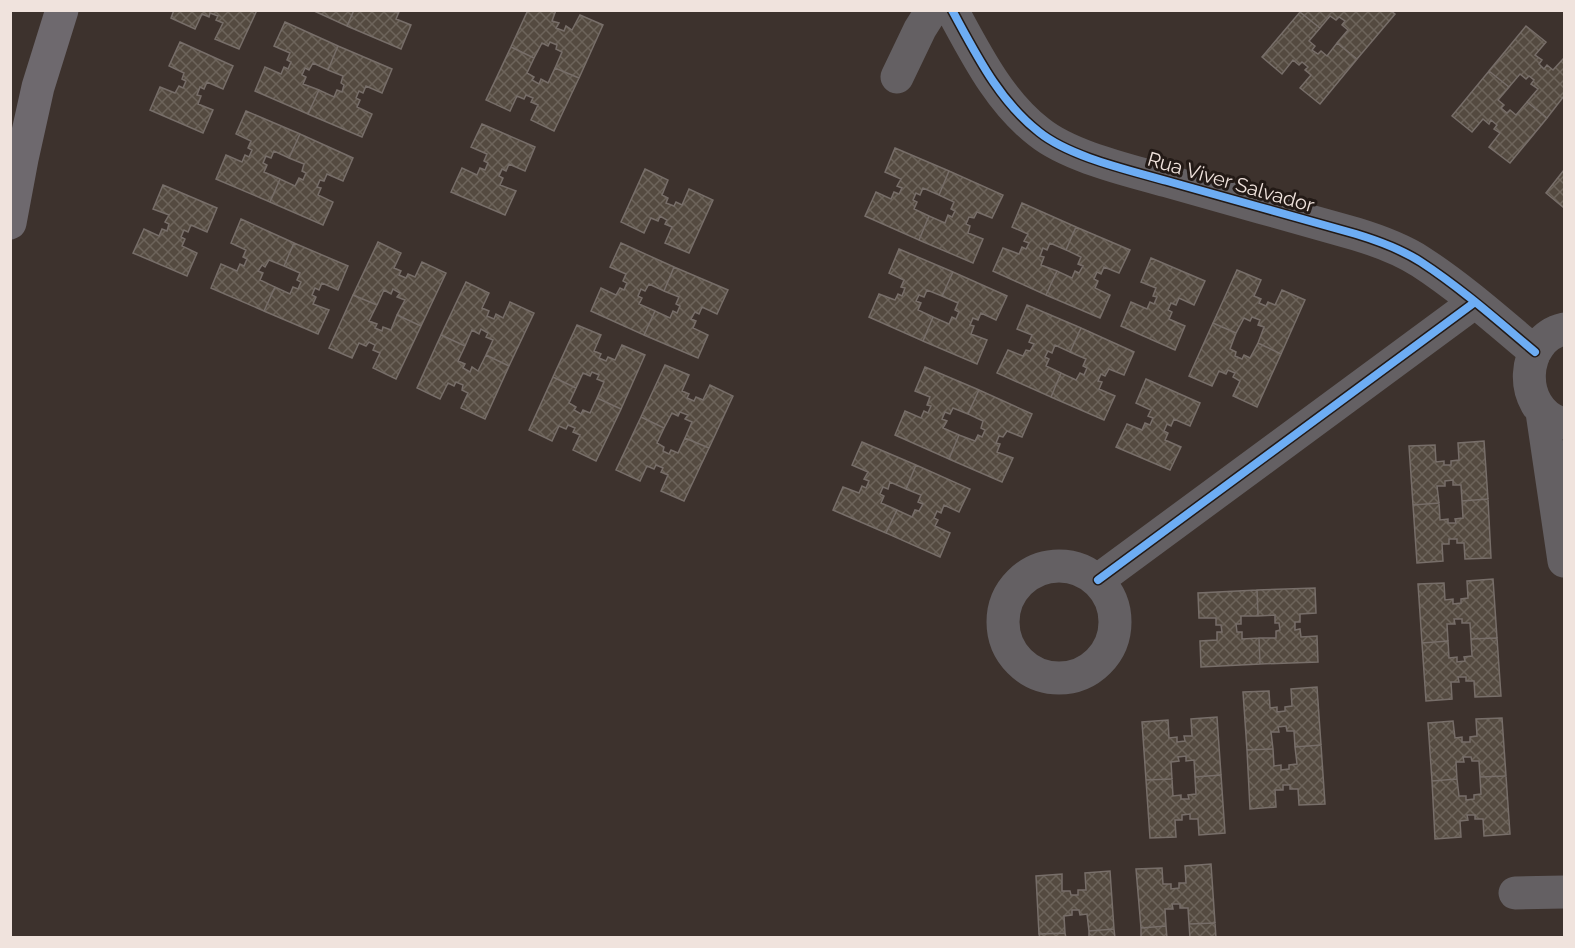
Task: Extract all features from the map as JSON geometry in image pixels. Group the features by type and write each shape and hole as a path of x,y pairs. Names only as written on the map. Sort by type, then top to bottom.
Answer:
{"main road":[{"path":"10,223 38,87 62,10"}],"street":[{"path":"897,77 920,29 932,10"},
{"name":"Rua Viver Salvador","path":"952,10 980,60 1008,103 1040,134 1080,155 1391,246 1420,261 1476,302 1535,352"},
{"path":"1098,580 1476,302"},
{"path":"1564,329 1545,339 1535,352 1529,366 1528,383 1533,399 1553,418 1564,561"},
{"path":"1515,893 1564,892"}],"building":[{"path":"174,10 257,10 239,49 215,39 223,23 216,20 218,16 210,13 209,17 202,14 195,29 171,18"},
{"path":"312,10 354,10 347,26"},
{"path":"354,10 399,12 396,19 411,25 401,49 347,26"},
{"path":"528,10 556,10 552,21 559,23 556,28 564,31 566,26 572,30 580,15 603,25 579,78 555,68 562,52 556,49 557,45 550,42 548,46 542,43 534,58 511,47"},
{"path":"1301,10 1390,10 1395,14 1357,59 1337,43 1348,30 1342,25 1345,21 1339,17 1336,20 1330,16 1320,28 1300,12"},
{"path":"1300,12 1320,28 1309,41 1315,46 1312,50 1318,54 1321,51 1327,56 1337,43 1357,59 1320,104 1300,88 1311,75 1305,70 1308,67 1302,62 1299,65 1293,60 1282,74 1262,57"},
{"path":"285,22 338,46 328,70 313,63 309,70 305,68 302,75 306,77 303,84 319,90 308,114 255,91 265,67 281,74 284,67 288,69 291,62 287,60 290,53 274,46"},
{"path":"1526,26 1546,42 1535,55 1542,60 1539,64 1544,69 1547,65 1553,70 1564,58 1564,96 1547,118 1527,102 1538,89 1531,84 1534,80 1529,76 1526,79 1520,74 1509,87 1489,71"},
{"path":"180,42 233,66 223,89 207,82 204,89 200,87 197,95 201,96 198,104 213,110 203,133 150,110 160,87 175,93 179,86 183,88 186,81 182,79 184,73 169,66"},
{"path":"338,46 392,69 382,93 366,86 363,93 359,91 356,98 360,100 357,107 372,114 362,137 308,114 319,90 334,97 337,90 342,92 343,76 328,70"},
{"path":"511,47 534,58 527,73 539,84 541,79 548,83 555,68 579,78 554,131 531,120 538,105 531,102 533,98 526,95 524,99 517,96 510,111 486,100"},
{"path":"1489,71 1509,87 1498,100 1504,105 1501,108 1507,113 1510,110 1516,115 1527,102 1547,118 1510,163 1489,147 1500,133 1494,129 1497,125 1491,120 1489,124 1483,119 1472,132 1452,116"},
{"path":"246,111 300,134 289,158 274,151 271,158 266,156 263,163 267,165 264,172 280,179 270,202 216,179 226,155 242,162 245,155 249,157 252,150 248,148 251,141 236,134"},
{"path":"482,124 535,147 525,171 509,164 506,171 502,169 499,176 503,178 500,185 516,191 505,215 451,192 462,168 477,175 480,168 485,170 488,163 484,161 487,154 471,147"},
{"path":"300,134 353,158 343,181 327,174 324,181 320,180 317,187 321,188 318,195 333,202 323,225 270,202 280,179 295,186 299,178 303,180 306,173 302,171 304,164 289,158"},
{"path":"895,148 949,171 939,195 923,188 920,195 916,193 913,200 917,202 914,209 929,216 919,240 865,216 876,192 891,199 894,192 899,194 902,188 897,186 901,179 885,172"},
{"path":"645,169 668,180 662,195 668,198 666,203 674,206 676,202 682,205 689,189 713,200 689,253 665,243 672,227 665,224 667,220 660,216 658,221 651,218 644,233 621,222"},
{"path":"1564,170 1564,208 1546,193"},
{"path":"949,171 1003,195 992,218 977,212 974,218 969,217 966,224 970,226 968,233 983,239 973,263 919,240 929,216 945,223 948,215 952,217 955,211 951,209 954,202 939,195"},
{"path":"163,185 217,208 207,232 191,225 188,232 184,230 181,237 185,239 182,246 197,253 187,276 133,253 144,229 159,236 162,229 167,231 169,224 165,222 169,215 153,209"},
{"path":"1022,203 1076,227 1066,250 1050,243 1047,250 1043,248 1040,256 1044,257 1041,265 1057,271 1046,295 993,271 1003,248 1019,254 1022,247 1026,249 1029,243 1024,241 1028,234 1012,227"},
{"path":"241,219 294,243 284,266 269,260 265,267 262,265 258,271 263,273 260,280 275,287 264,311 211,288 221,264 237,271 240,264 244,266 247,259 243,257 246,250 231,243"},
{"path":"1076,227 1130,250 1119,273 1104,267 1101,274 1097,272 1094,279 1098,281 1095,288 1110,295 1100,318 1046,295 1057,271 1072,278 1075,271 1079,273 1083,266 1078,264 1081,257 1066,250"},
{"path":"378,242 401,253 394,268 401,271 399,275 406,278 408,274 415,277 422,262 446,273 421,326 397,315 405,300 397,297 400,293 393,289 391,294 384,290 377,305 353,295"},
{"path":"294,243 348,266 338,290 322,283 319,290 315,288 312,295 316,297 313,304 329,310 318,334 264,311 275,287 290,294 293,287 298,289 301,282 297,280 300,273 284,266"},
{"path":"621,243 674,267 664,291 649,284 645,291 641,289 638,296 642,298 639,304 655,311 644,335 591,311 601,288 616,295 620,288 624,290 627,283 623,281 626,274 610,267"},
{"path":"899,249 953,272 942,296 927,290 924,297 919,295 916,301 921,303 918,310 933,317 923,341 869,317 879,294 895,300 898,294 902,296 905,288 901,287 904,280 889,273"},
{"path":"1151,258 1205,281 1194,305 1179,298 1176,305 1171,303 1168,310 1172,312 1169,319 1185,326 1175,350 1121,326 1131,302 1147,309 1150,302 1154,304 1157,297 1153,296 1156,288 1141,282"},
{"path":"674,267 728,290 717,314 702,307 699,314 695,312 691,319 696,321 693,328 708,335 698,358 644,335 655,311 670,318 673,311 677,313 680,306 676,304 679,297 664,291"},
{"path":"1237,270 1261,280 1254,296 1261,299 1259,303 1266,306 1268,302 1275,305 1282,290 1305,300 1281,354 1258,343 1264,327 1258,325 1260,320 1252,317 1250,321 1244,318 1236,333 1213,323"},
{"path":"953,272 1007,296 996,320 981,313 978,320 973,318 970,325 974,326 971,334 987,340 977,364 923,341 933,317 949,324 952,317 956,319 959,312 955,310 958,303 942,296"},
{"path":"466,282 489,293 482,308 489,311 487,316 494,319 496,314 503,318 510,302 534,313 509,366 486,355 493,340 486,337 488,333 481,329 479,334 472,330 465,346 441,335"},
{"path":"353,295 377,305 369,321 377,324 375,328 382,331 383,327 391,330 397,315 421,326 396,379 373,368 380,353 373,350 375,345 369,342 366,346 359,343 352,358 329,348"},
{"path":"1027,305 1081,328 1070,352 1055,345 1052,353 1048,351 1045,357 1049,359 1046,366 1061,373 1051,397 997,373 1008,350 1023,356 1026,350 1030,351 1034,344 1029,342 1032,335 1017,329"},
{"path":"1213,323 1236,333 1230,349 1236,352 1235,356 1242,359 1244,355 1250,358 1258,343 1281,354 1257,407 1233,396 1240,381 1233,377 1235,373 1228,370 1226,374 1219,371 1212,386 1189,376"},
{"path":"577,325 601,335 594,351 601,354 599,358 606,361 608,357 615,360 622,345 645,355 621,409 597,398 604,382 597,379 599,375 592,372 590,376 583,373 576,388 553,377"},
{"path":"1081,328 1134,352 1124,375 1109,369 1105,376 1101,374 1098,381 1102,382 1099,389 1115,396 1104,420 1051,397 1061,373 1076,380 1080,373 1084,375 1087,368 1083,366 1086,359 1070,352"},
{"path":"441,335 465,346 458,361 465,364 463,368 470,372 472,367 478,371 486,355 509,366 485,419 461,408 468,393 462,390 463,385 456,382 454,386 448,383 440,399 417,388"},
{"path":"665,365 689,375 682,391 689,394 687,398 694,401 696,397 703,400 710,385 733,396 709,448 685,438 692,422 685,419 688,415 680,412 678,416 672,413 664,428 641,417"},
{"path":"925,367 979,390 968,414 953,408 950,414 945,412 942,419 947,421 943,428 959,435 949,459 895,435 905,411 921,418 924,411 928,413 931,406 927,405 930,397 915,391"},
{"path":"553,377 576,388 569,403 581,414 583,410 590,413 597,398 621,409 596,461 573,450 580,435 573,432 575,428 568,425 566,429 559,426 552,441 529,430"},
{"path":"1146,379 1200,403 1190,426 1174,419 1171,426 1167,424 1164,431 1168,433 1165,440 1181,447 1170,470 1116,447 1127,424 1142,430 1145,423 1150,425 1153,418 1148,416 1151,410 1136,403"},
{"path":"979,390 1032,414 1022,437 1007,431 1003,437 999,436 996,443 1000,444 997,452 1013,458 1002,482 949,459 959,435 975,441 978,435 982,437 985,430 981,428 983,421 968,414"},
{"path":"641,417 664,428 657,443 664,447 663,451 669,454 671,450 678,453 685,438 709,448 684,501 661,491 668,475 661,472 663,468 656,465 654,469 647,466 640,481 616,470"},
{"path":"1484,441 1488,499 1462,501 1461,485 1453,485 1453,480 1445,481 1445,486 1437,486 1439,503 1413,505 1409,446 1435,445 1436,462 1444,461 1444,465 1451,465 1451,461 1459,460 1458,443"},
{"path":"862,442 916,465 906,489 890,482 888,489 883,487 880,494 884,496 881,503 897,510 886,533 833,510 843,487 859,493 862,486 866,488 869,481 864,479 868,472 852,465"},
{"path":"916,465 970,489 959,512 944,505 941,513 937,511 934,518 938,520 935,526 950,533 940,557 886,533 897,510 912,517 915,510 919,511 923,504 918,502 921,495 906,489"},
{"path":"1488,499 1491,558 1465,559 1464,543 1457,543 1457,539 1449,539 1449,544 1442,544 1443,561 1417,563 1413,505 1439,503 1440,520 1448,519 1448,523 1456,523 1455,519 1463,518 1462,501"},
{"path":"1493,579 1497,638 1471,639 1470,623 1462,623 1462,619 1454,619 1455,624 1447,624 1448,641 1422,643 1418,584 1444,583 1445,600 1453,599 1453,604 1461,603 1461,599 1468,598 1467,581"},
{"path":"1315,588 1316,613 1300,614 1300,622 1295,622 1295,630 1300,629 1301,637 1317,636 1318,662 1260,664 1259,638 1276,638 1276,631 1280,630 1279,623 1275,623 1275,615 1258,616 1257,590"},
{"path":"1257,590 1258,616 1241,616 1241,624 1236,624 1237,632 1242,632 1242,639 1259,638 1260,664 1201,667 1200,641 1217,640 1217,632 1222,632 1221,625 1216,625 1216,618 1199,618 1198,593"},
{"path":"1497,638 1501,696 1475,697 1474,681 1466,681 1466,677 1458,677 1459,682 1451,682 1452,699 1426,701 1422,643 1448,641 1449,658 1457,657 1457,662 1465,661 1464,657 1472,656 1471,639"},
{"path":"1317,687 1321,745 1295,747 1294,731 1287,731 1286,726 1278,727 1279,732 1271,732 1273,749 1247,750 1243,692 1269,691 1270,708 1277,707 1277,712 1285,711 1285,707 1292,706 1291,689"},
{"path":"1217,717 1221,775 1195,777 1194,760 1186,761 1186,756 1178,757 1179,761 1171,762 1172,779 1146,780 1142,722 1168,720 1169,738 1177,737 1177,742 1185,741 1184,736 1192,736 1191,719"},
{"path":"1502,718 1506,776 1480,777 1479,761 1472,761 1471,757 1463,757 1464,762 1456,762 1457,779 1432,781 1428,723 1453,721 1455,738 1462,737 1462,742 1470,742 1470,737 1477,736 1476,719"},
{"path":"1321,745 1325,804 1299,805 1298,789 1290,789 1290,785 1283,785 1283,790 1275,790 1276,807 1250,809 1247,750 1273,749 1274,766 1281,765 1281,770 1289,769 1289,765 1297,764 1295,747"},
{"path":"1221,775 1225,833 1199,835 1198,819 1190,819 1190,814 1182,815 1182,820 1175,820 1176,837 1150,838 1146,780 1172,779 1173,796 1181,795 1181,799 1189,799 1188,795 1196,794 1195,777"},
{"path":"1506,776 1510,834 1484,836 1483,819 1475,819 1475,815 1467,815 1468,820 1460,821 1461,837 1435,839 1432,781 1457,779 1459,796 1466,796 1466,800 1474,799 1474,795 1481,794 1480,777"},
{"path":"1211,864 1215,923 1189,924 1188,908 1180,908 1180,904 1172,904 1173,909 1165,909 1166,926 1141,928 1136,869 1162,868 1163,884 1171,884 1171,889 1179,888 1179,883 1186,883 1185,866"},
{"path":"1110,871 1114,929 1089,931 1087,914 1080,915 1079,910 1072,910 1072,915 1064,916 1065,933 1039,934 1036,876 1062,874 1062,891 1070,891 1071,895 1078,895 1078,890 1086,890 1085,873"},
{"path":"1215,923 1216,938 1190,938 1189,924"},
{"path":"1166,926 1167,938 1141,938 1141,928"},
{"path":"1114,929 1115,938 1089,938 1089,931"},
{"path":"1065,933 1066,938 1040,938 1039,934"}],"cycle path":[{"path":"952,10 1000,91 1025,120 1052,141 1100,162 1356,234 1398,249 1450,283 1535,352"},
{"path":"1098,580 1475,302"}]}
